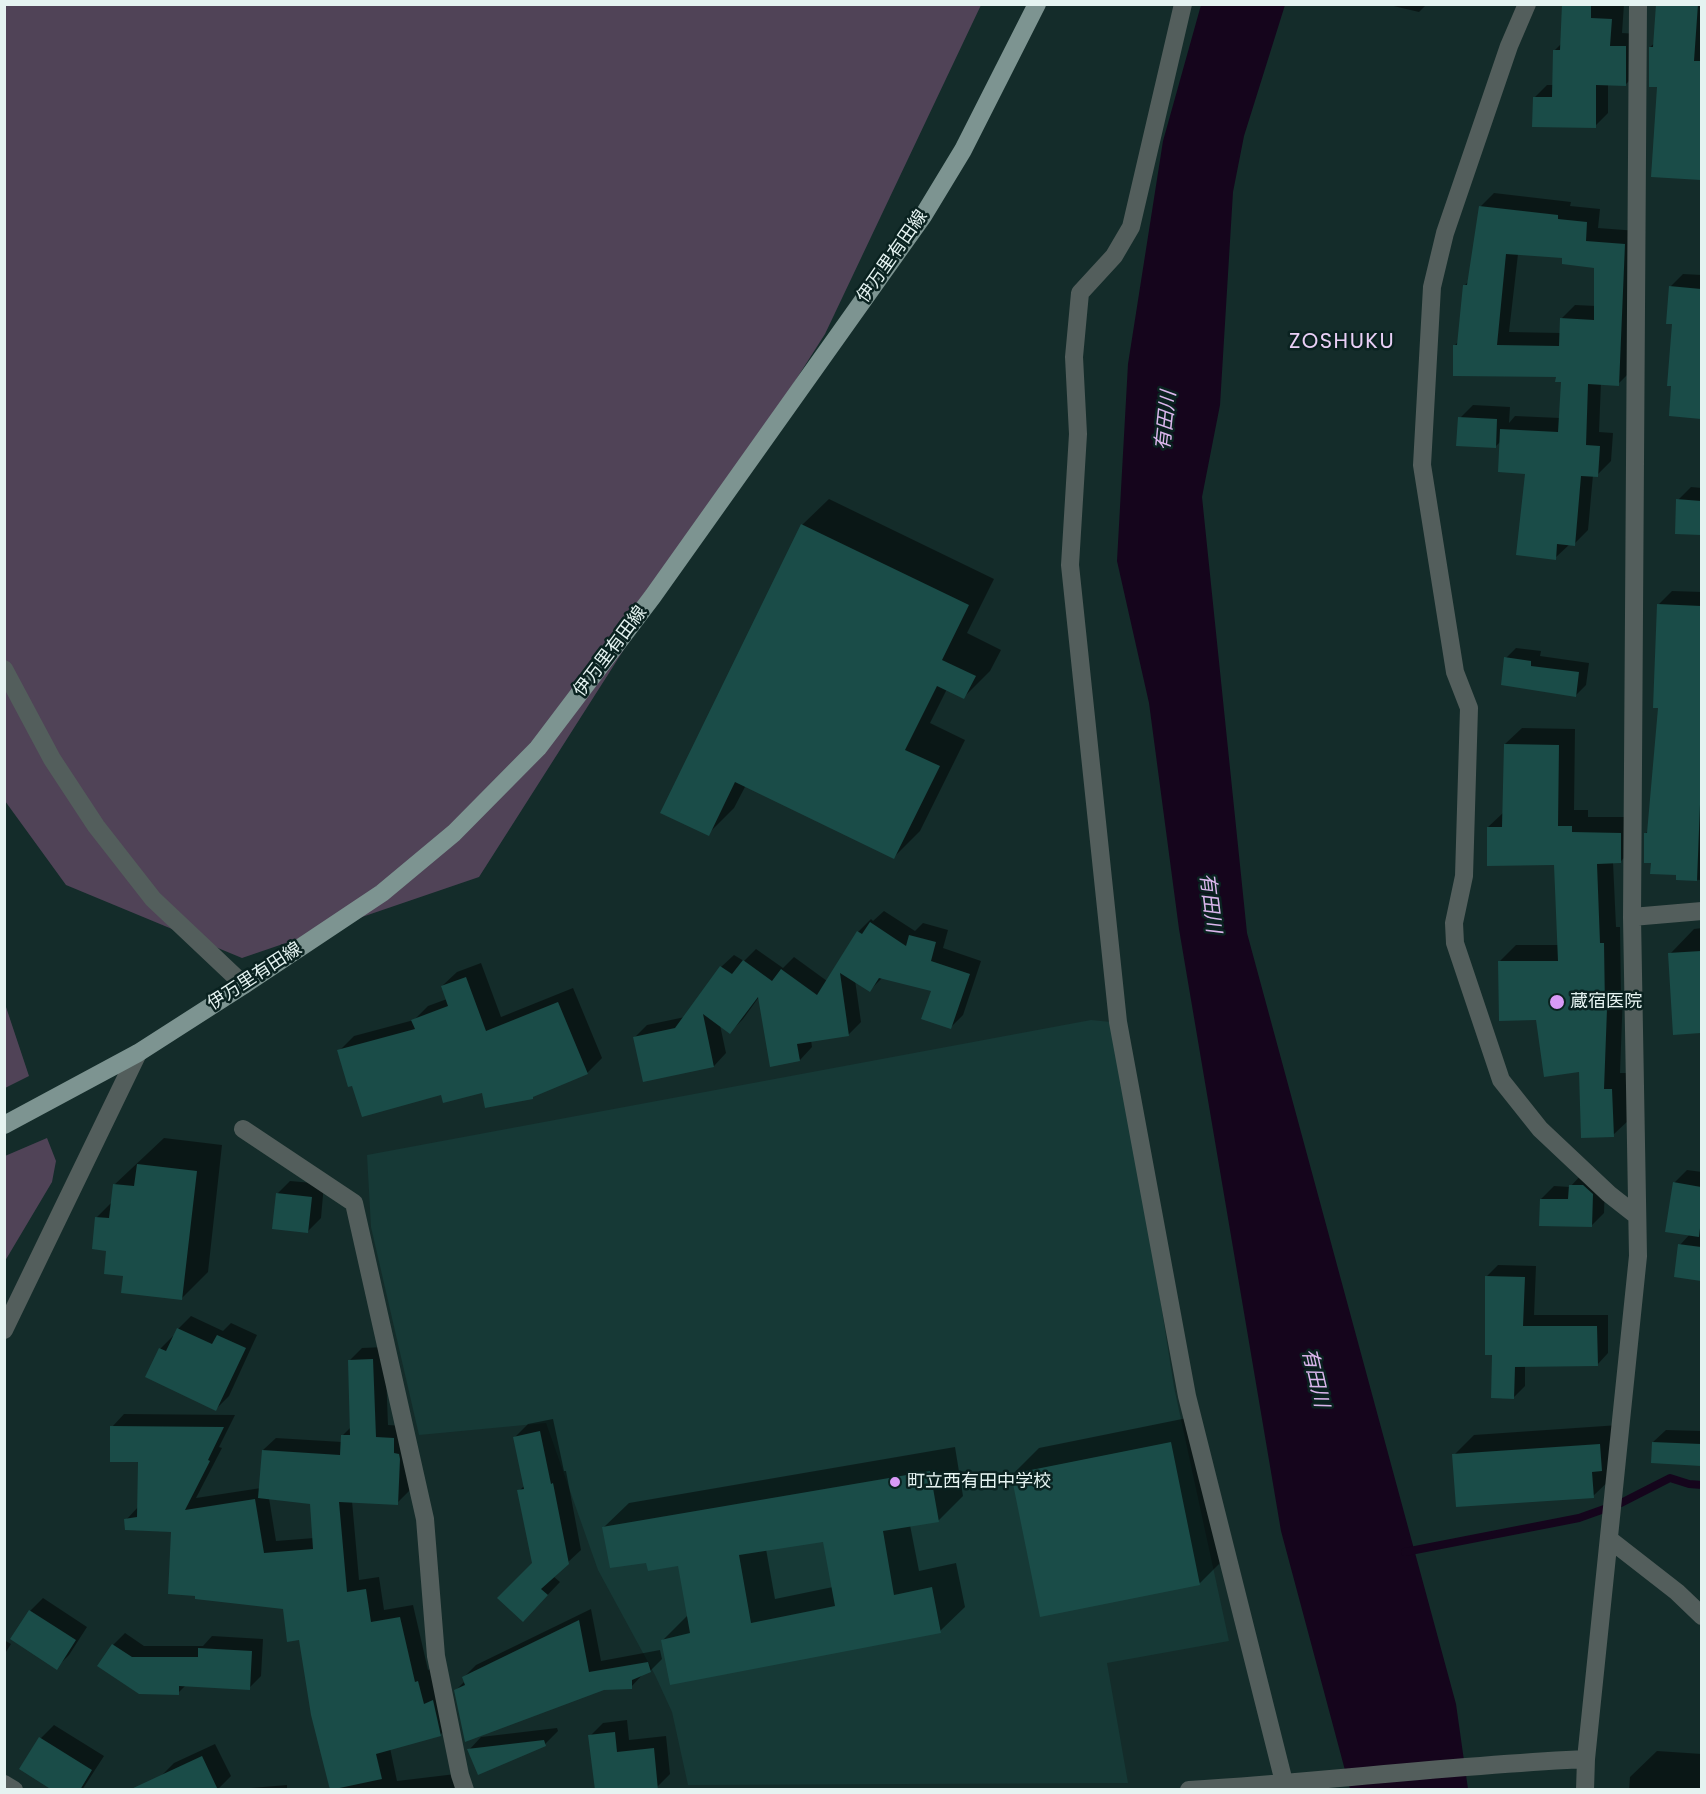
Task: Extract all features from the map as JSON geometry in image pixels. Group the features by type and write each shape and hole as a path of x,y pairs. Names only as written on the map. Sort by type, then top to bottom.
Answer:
{"main road":[{"name":"伊万里有田線","path":"4,1125 138,1053 382,893 454,833 538,748 652,597 922,216 963,150 1037,4"}],"street":[{"path":"1183,4 1131,227 1114,256 1080,293 1074,357 1078,434 1070,565 1118,1022 1186,1396 1285,1787"},
{"path":"1527,4 1509,46 1445,232 1432,287 1422,465 1455,672 1469,708 1464,876 1454,933 1455,943 1501,1080 1540,1128 1609,1194 1637,1216"},
{"path":"1586,1790 1586,1759 1638,1256 1632,916 1638,4"},
{"path":"4,669 52,759 96,826 153,899 244,985"},
{"path":"1632,916 1701,911"},
{"path":"4,1330 138,1053"},
{"path":"243,1129 354,1203 425,1519 436,1656 465,1790"},
{"path":"1609,1539 1677,1592 1701,1616"},
{"path":"1189,1790 1285,1787 1527,1761 1586,1759"},
{"path":"4,1784 14,1790"}],"shaded area":[{"path":"4,5 981,5 825,334 479,877 242,958 66,885 5,801"},
{"path":"5,1004 29,1076 4,1088"},
{"path":"1091,1020 1111,1022 1144,1196 1174,1387 1229,1641 1107,1663 1128,1783 688,1785 672,1712 655,1675 598,1570 546,1423 419,1435 371,1227 367,1155"},
{"path":"47,1138 56,1161 52,1182 5,1261 5,1156"}],"water":[{"name":"有田川","path":"1201,5 1285,5 1244,136 1233,192 1220,405 1202,497 1247,933 1456,1704 1468,1789 1350,1789 1281,1531 1179,929 1149,703 1117,561 1128,364 1163,141"}],"building":[{"path":"1562,4 1591,4 1591,18 1612,19 1610,46 1626,46 1626,86 1596,85 1596,128 1532,127 1533,97 1552,97 1553,50 1560,50"},
{"path":"1656,4 1698,4 1694,61 1701,61 1701,180 1651,177 1657,87 1649,87 1649,47 1653,47"},
{"path":"1479,206 1558,215 1558,219 1587,222 1586,241 1625,244 1619,386 1588,384 1586,445 1600,446 1598,477 1581,476 1575,546 1557,544 1556,560 1516,555 1525,474 1498,472 1500,429 1558,432 1561,382 1555,382 1556,377 1453,376 1453,345 1457,345 1463,285 1467,285","holes":["1506,254 1562,258 1562,264 1594,268 1594,320 1560,318 1559,346 1497,345"]},
{"path":"1669,286 1701,289 1701,419 1669,416 1671,386 1667,386 1672,324 1666,324"},
{"path":"1458,417 1497,419 1496,448 1456,446"},
{"path":"1676,499 1701,501 1701,535 1675,534"},
{"path":"801,524 969,605 942,660 976,676 964,699 937,686 905,750 940,766 894,859 735,782 709,836 660,813"},
{"path":"1657,604 1701,606 1701,779 1697,881 1676,880 1676,875 1650,874 1651,863 1644,863 1644,833 1647,833 1658,708 1653,708"},
{"path":"1504,657 1531,661 1531,666 1579,672 1576,697 1501,685"},
{"path":"1504,744 1559,745 1558,826 1572,826 1572,832 1621,833 1621,863 1597,864 1600,943 1604,943 1605,1009 1607,1009 1604,1089 1612,1089 1614,1137 1581,1138 1579,1072 1544,1077 1536,1020 1499,1021 1498,961 1558,961 1554,865 1487,866 1487,827 1502,827"},
{"path":"870,922 906,946 909,935 936,942 931,961 970,974 951,1029 921,1019 931,991 879,978 870,992 840,973 849,1036 797,1044 800,1061 770,1067 758,997 730,1034 703,1014 714,1067 643,1082 633,1037 675,1028 720,966 732,974 743,960 772,981 781,969 817,995 857,931 862,934"},
{"path":"1701,951 1701,1033 1673,1035 1668,953"},
{"path":"466,977 486,1031 558,1002 588,1074 533,1097 533,1099 485,1108 482,1093 443,1103 441,1095 362,1117 352,1086 348,1087 337,1050 415,1029 411,1020 448,1006 441,986"},
{"path":"137,1164 197,1171 182,1300 121,1293 123,1276 104,1274 106,1251 92,1249 95,1217 109,1218 113,1184 134,1186"},
{"path":"1673,1182 1701,1187 1699,1237 1665,1232"},
{"path":"1569,1185 1583,1185 1593,1194 1592,1227 1539,1226 1540,1199 1568,1199"},
{"path":"276,1193 312,1197 308,1233 272,1229"},
{"path":"1678,1244 1701,1247 1701,1281 1674,1277"},
{"path":"1485,1276 1525,1277 1523,1326 1597,1326 1598,1366 1515,1367 1514,1399 1491,1398 1492,1355 1485,1355"},
{"path":"177,1328 212,1344 217,1335 246,1348 216,1411 145,1377 159,1348 166,1351"},
{"path":"373,1359 376,1437 394,1438 394,1453 399,1454 400,1459 398,1505 339,1502 347,1592 366,1589 371,1622 400,1617 415,1682 418,1681 424,1704 433,1700 441,1736 376,1754 382,1779 330,1790 311,1715 299,1640 287,1642 283,1609 168,1594 171,1532 125,1530 124,1519 137,1517 138,1462 110,1462 110,1426 224,1427 185,1510 255,1499 264,1553 313,1549 310,1504 258,1498 262,1450 340,1455 341,1435 350,1435 348,1360"},
{"path":"540,1431 569,1564 541,1589 548,1595 523,1622 497,1598 532,1563 517,1490 524,1489 513,1437"},
{"path":"1171,1442 1200,1585 1040,1617 1011,1474"},
{"path":"1652,1442 1701,1444 1701,1466 1651,1463"},
{"path":"1600,1444 1602,1471 1592,1472 1594,1498 1456,1507 1452,1454"},
{"path":"930,1471 939,1522 883,1531 894,1595 932,1587 941,1633 670,1685 661,1640 690,1633 678,1566 648,1571 646,1563 610,1568 602,1527","holes":["823,1542 835,1606 751,1623 739,1555"]},
{"path":"29,1610 76,1640 57,1670 10,1639"},
{"path":"579,1620 589,1672 648,1662 651,1672 632,1680 632,1689 604,1690 465,1742 454,1690 465,1685 462,1677"},
{"path":"112,1644 132,1657 198,1657 198,1648 252,1651 250,1690 179,1686 179,1695 139,1694 97,1666"},
{"path":"615,1732 617,1752 654,1748 658,1790 595,1790 588,1735"},
{"path":"39,1737 92,1770 80,1790 52,1790 19,1769"},
{"path":"544,1740 546,1746 478,1775 467,1749"},
{"path":"202,1756 218,1790 129,1790"}],"waterway":[{"path":"1405,1552 1579,1518 1621,1503 1670,1478 1689,1484 1702,1485"}],"place":[{"name":"蔵宿医院","path":"1557,1002"},
{"name":"町立西有田中学校","path":"895,1482"}],"district":[{"name":"ZOSHUKU","path":"1342,343"}]}
